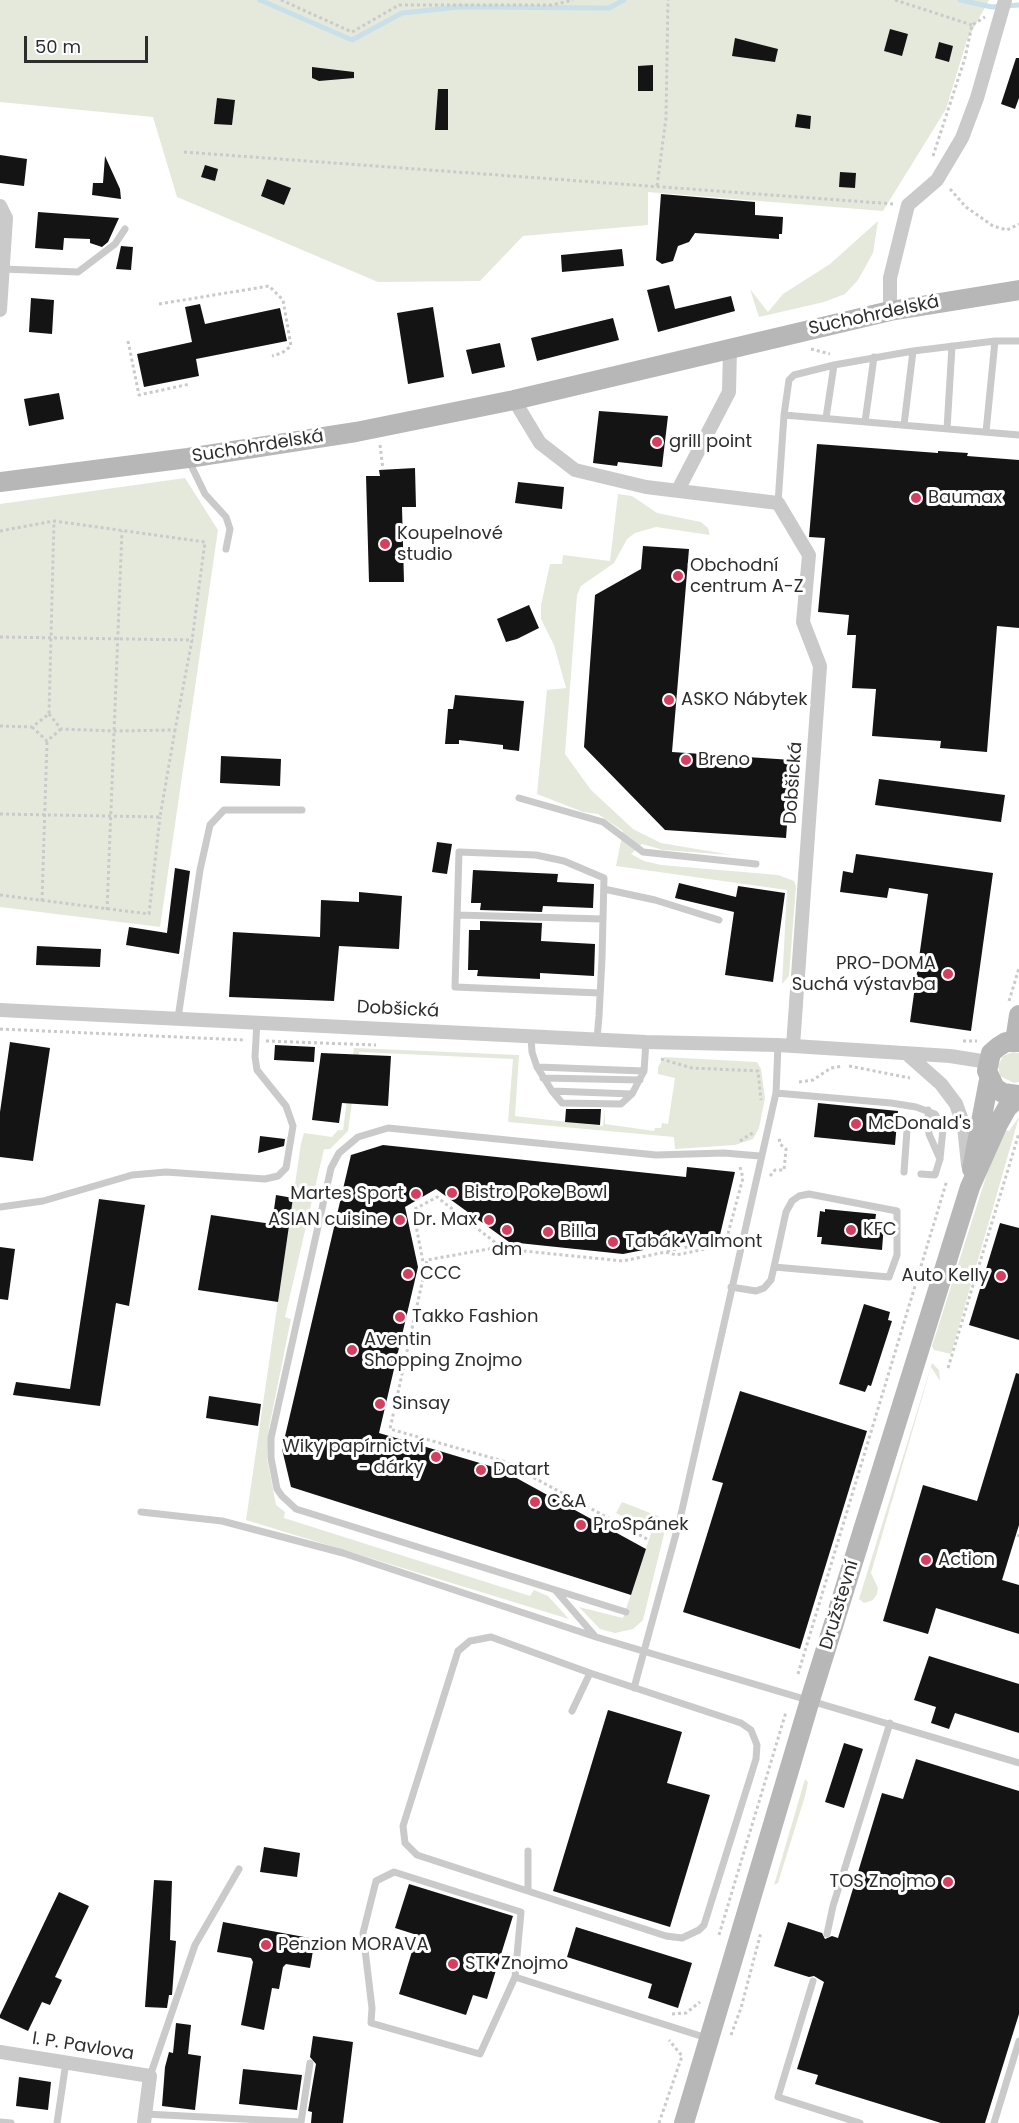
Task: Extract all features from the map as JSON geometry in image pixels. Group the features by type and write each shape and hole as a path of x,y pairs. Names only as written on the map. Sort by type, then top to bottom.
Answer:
{"main road":[{"name":"Suchohrdelská","path":"0,482 188,458 356,432 514,400 890,311 1019,290"},
{"path":"970,1187 989,1071 998,1047 1017,1041 1013,1011"},
{"path":"989,1071 1003,1093 1019,1096"},
{"name":"Družstevní","path":"684,2123 710,2039 801,1697 970,1187 998,1124 1007,1108 1019,1096"}],"street":[{"path":"890,311 890,278 908,205 937,180 962,138 977,98 1005,0"},
{"path":"0,310 3,269 2,208"},
{"path":"678,490 729,392 730,349"},
{"path":"514,400 540,443 575,470 646,487 778,503"},
{"name":"Dobšická","path":"778,503 808,555 803,622 820,666 793,1046"},
{"name":"Dobšická","path":"0,1010 646,1042 778,1045 908,1054 989,1071"},
{"path":"908,1054 941,1084 956,1104 964,1126 970,1187"},
{"name":"I. P. Pavlova","path":"0,2052 150,2076 145,2118"}],"lane":[{"path":"3,269 78,272 110,248 125,229"},
{"path":"986,432 995,341"},
{"path":"778,503 784,415 789,380 794,375 837,364 913,351 995,341 1019,341"},
{"path":"947,429 952,346"},
{"path":"904,425 913,351"},
{"path":"865,422 874,357"},
{"path":"826,418 837,364"},
{"path":"784,415 1019,435"},
{"path":"188,458 195,479 226,517 230,530 226,549"},
{"path":"519,798 603,822 643,852 756,864"},
{"path":"178,1018 200,870 210,825 224,810 302,810"},
{"path":"597,1039 600,993 604,878 564,861 536,855 459,852 454,987 600,993"},
{"path":"604,889 655,900 719,920"},
{"path":"457,915 603,919"},
{"path":"0,1207 44,1201 132,1176 154,1173 265,1179 278,1176 286,1168 293,1126 286,1106 257,1070 257,1021"},
{"path":"531,1036 532,1052 537,1067 562,1103 621,1104 632,1094 644,1071 646,1042"},
{"path":"634,1688 646,1652 682,1507 776,1093 778,1045"},
{"path":"537,1067 644,1071"},
{"path":"543,1078 640,1080"},
{"path":"552,1091 632,1094"},
{"path":"776,1093 891,1103 928,1110 939,1119 943,1129 940,1159 934,1175 921,1174"},
{"path":"928,1110 929,1134 940,1159"},
{"path":"626,1612 297,1509 287,1502 277,1489 271,1458 271,1438 277,1402 334,1160 358,1137 388,1128 656,1155 724,1153 760,1156"},
{"path":"904,1172 907,1130"},
{"path":"731,1287 756,1291 764,1288 771,1280 774,1266 786,1212 792,1201 809,1194 897,1210 897,1256 889,1277 774,1266"},
{"path":"141,1512 222,1521 343,1553 596,1637 1019,1763"},
{"path":"555,1589 596,1637"},
{"path":"491,1637 590,1673 741,1723 751,1730 755,1738 756,1759 704,1924 699,1930 682,1938 666,1936 417,1856 405,1843 403,1826 458,1651 470,1641 491,1637"},
{"path":"572,1711 590,1673"},
{"path":"827,1934 832,1905 890,1723"},
{"path":"528,1851 528,1892"},
{"path":"150,2076 195,1945 238,1869"},
{"path":"394,1872 521,1912 515,1977 480,2054 371,2023 372,2008 363,1934 376,1881 394,1872"},
{"path":"515,1977 710,2039"},
{"path":"813,1981 778,2097 860,2123"},
{"path":"994,2123 1019,2041"},
{"path":"57,2123 66,2062"},
{"path":"145,2118 301,2122 310,2063"},
{"path":"0,2122 11,2123"}],"path":[{"path":"281,0 352,32 399,5 552,5 573,0"},
{"path":"657,186 666,118 668,0"},
{"path":"895,0 972,25 965,58 935,145 930,174 951,189 966,207 993,226 1007,231 1019,224"},
{"path":"184,152 908,205"},
{"path":"159,304 269,286 282,300 291,346 282,353 272,356"},
{"path":"128,341 139,395 190,384"},
{"path":"805,348 838,355 837,364"},
{"path":"380,444 383,470"},
{"path":"54,521 49,714 61,729"},
{"path":"0,531 54,521 205,542 192,640 160,817 148,914 0,895"},
{"path":"107,910 122,531"},
{"path":"0,637 192,640"},
{"path":"0,726 32,727 49,714"},
{"path":"32,727 47,741"},
{"path":"42,901 47,741 61,729 175,730"},
{"path":"0,814 160,817"},
{"path":"1013,1011 1019,968"},
{"path":"0,1029 387,1046"},
{"path":"960,1041 981,1040"},
{"path":"645,1059 667,1060 692,1068 759,1071 762,1083 760,1103"},
{"path":"789,1095 793,1085 813,1080 831,1068 840,1066 916,1080"},
{"path":"768,1186 775,1170 784,1170 786,1149 780,1144 781,1126"},
{"path":"735,1142 748,1138 755,1130"},
{"path":"948,1368 1019,1134"},
{"path":"646,1539 503,1461 390,1429 424,1269 427,1260 502,1248 623,1260 665,1252 676,1256 725,1245 743,1178 741,1168 733,1162"},
{"path":"718,1940 747,1834 801,1697 948,1176"},
{"path":"424,1269 412,1210 437,1197 502,1248"},
{"path":"659,2123 682,2056 672,2041 663,2036 670,2013 680,2014 692,2010 703,1997"}],"shaded area":[{"path":"0,0 989,0 967,40 946,109 883,211 648,192 648,225 523,236 480,281 378,282 177,197 153,117 0,102"},
{"path":"878,221 873,253 858,280 845,294 824,302 759,317 750,289 768,312 783,294 830,264"},
{"path":"185,478 218,530 160,927 0,907 0,504"},
{"path":"618,494 632,496 657,513 701,522 708,528 710,535 656,527 635,533 627,539 614,563 581,586 577,595 565,754 591,790 633,829 661,843 732,855 663,850 642,844 631,854 644,861 661,865 778,875 794,881 796,886 789,976 782,984 787,890 616,866 623,831 598,814 583,812 537,794 547,690 566,688 554,645 541,619 541,605 550,564 562,564 563,555 610,561"},
{"path":"354,1048 519,1055 515,1116 603,1126 605,1110 605,1124 654,1131 655,1128 661,1128 662,1123 668,1124 675,1078 658,1074 658,1067 664,1057 757,1062 761,1069 765,1098 759,1128 753,1139 735,1145 675,1149 674,1137 508,1122 513,1059 359,1052 348,1131 330,1149 324,1149 285,1317 291,1319 269,1428 267,1458 276,1505 285,1512 284,1518 530,1596 534,1590 548,1596 569,1619 246,1520 301,1143 304,1133 332,1137 338,1130 343,1130"},
{"path":"1013,1052 1019,1053 1019,1082 1014,1083 1000,1076 998,1066 1003,1056"},
{"path":"1019,1117 951,1354 934,1350 932,1346 999,1136 1002,1129 1009,1131"},
{"path":"932,1363 939,1370 940,1381 931,1367 871,1573 878,1588 877,1594 873,1600 864,1603 859,1599"},
{"path":"622,1502 658,1516 664,1521 665,1530 643,1620 633,1629 615,1633 600,1629 579,1607 623,1618 651,1533 616,1513"},
{"path":"805,1779 808,1782 805,1796 778,1883 774,1885"}],"building":[{"path":"890,29 908,34 902,56 884,51"},
{"path":"735,38 778,49 775,62 732,56"},
{"path":"939,42 953,46 949,62 935,58"},
{"path":"1016,58 1019,58 1019,98 1015,109 1001,104"},
{"path":"653,65 653,91 638,91 638,66"},
{"path":"312,67 354,72 354,78 319,81 312,78"},
{"path":"438,89 448,89 448,130 435,130"},
{"path":"217,98 235,100 232,125 214,124"},
{"path":"797,114 811,116 810,129 795,127"},
{"path":"0,155 27,159 24,186 0,183"},
{"path":"105,156 120,189 121,199 92,195 93,183 103,183"},
{"path":"205,165 218,169 215,181 201,177"},
{"path":"840,172 856,173 855,188 839,187"},
{"path":"267,179 291,188 284,205 261,196"},
{"path":"661,194 755,202 755,215 783,217 782,234 779,234 779,239 695,233 689,242 678,246 673,261 662,264 656,260"},
{"path":"38,212 119,218 108,242 102,247 90,243 90,239 64,238 63,250 35,248"},
{"path":"121,246 133,247 131,270 116,269"},
{"path":"622,249 624,266 562,272 561,255"},
{"path":"669,285 675,309 731,296 735,311 658,332 647,290"},
{"path":"31,298 54,300 52,334 29,332"},
{"path":"200,304 205,324 280,308 287,341 196,359 199,376 144,387 137,354 192,342 185,307"},
{"path":"433,307 444,377 408,384 397,313"},
{"path":"613,318 619,340 537,361 531,338"},
{"path":"500,343 505,367 472,374 466,350"},
{"path":"59,393 64,419 29,426 24,399"},
{"path":"599,411 668,416 662,467 618,462 617,466 593,463"},
{"name":"Baumax","path":"817,444 968,453 967,456 1019,460 1019,628 997,626 987,752 940,748 941,741 872,736 876,689 852,688 856,635 847,635 849,615 818,612 825,538 809,537"},
{"name":"Koupelnové studio","path":"415,468 416,507 402,507 404,582 369,582 366,476 380,476 379,470"},
{"path":"518,482 564,487 562,509 515,503"},
{"path":"643,546 689,549 672,752 792,760 786,838 665,830 584,747 595,595 641,569"},
{"path":"529,605 539,628 506,642 497,619"},
{"path":"455,695 524,701 519,751 503,749 503,745 459,740 459,744 445,744 448,709 453,709"},
{"path":"221,756 281,759 280,786 220,783"},
{"path":"879,779 1005,795 1001,822 875,805"},
{"path":"437,842 452,844 447,874 432,872"},
{"path":"856,854 993,873 971,1031 910,1022 928,894 889,888 887,898 840,892 843,871 853,873"},
{"path":"175,868 190,871 179,954 126,945 129,927 167,933"},
{"path":"473,870 558,874 557,882 594,884 593,908 543,906 542,912 480,910 481,903 471,903"},
{"path":"679,883 736,897 738,886 785,893 773,982 725,975 734,912 675,898"},
{"path":"359,892 402,896 399,949 339,946 334,1001 229,997 233,932 320,937 321,900 359,902"},
{"path":"480,921 542,923 541,941 595,944 594,976 540,973 540,979 477,976 478,970 468,970 469,930 480,930"},
{"path":"37,946 101,949 100,967 36,965"},
{"path":"10,1042 50,1048 33,1161 0,1157 0,1112"},
{"path":"275,1045 315,1047 314,1062 274,1060"},
{"path":"321,1053 391,1056 388,1106 342,1103 339,1123 312,1120"},
{"name":"McDonald's","path":"818,1103 898,1111 895,1145 814,1137"},
{"path":"566,1109 601,1109 600,1125 565,1122"},
{"path":"260,1136 285,1139 284,1146 258,1153"},
{"name":"Aventin Shopping Znojmo","path":"383,1145 686,1177 687,1167 735,1172 720,1235 623,1254 509,1242 436,1189 405,1207 418,1267 379,1433 500,1469 646,1549 631,1595 291,1487 282,1449 351,1155"},
{"path":"276,1195 293,1198 278,1302 198,1290 211,1215 272,1224"},
{"path":"99,1199 145,1205 129,1306 116,1303 100,1406 13,1395 16,1382 70,1389"},
{"name":"KFC","path":"825,1209 876,1214 875,1222 884,1223 882,1250 821,1244 822,1237 817,1237 820,1211 825,1212"},
{"name":"Auto Kelly","path":"1000,1223 1019,1228 1019,1340 969,1325"},
{"path":"0,1247 15,1249 8,1300 0,1299"},
{"path":"864,1304 890,1312 888,1320 892,1321 871,1386 868,1385 865,1392 839,1384"},
{"path":"1016,1373 1019,1374 1019,1525 1002,1580 1019,1585 1019,1634 936,1608 928,1634 883,1621 923,1485 977,1501"},
{"path":"740,1391 867,1431 800,1649 683,1612 723,1483 712,1480"},
{"path":"209,1396 261,1404 258,1426 206,1418"},
{"path":"929,1656 1019,1684 1019,1733 955,1713 949,1729 931,1723 936,1707 914,1700"},
{"path":"608,1710 682,1732 667,1783 710,1795 670,1927 553,1891"},
{"path":"844,1743 863,1749 844,1808 825,1802"},
{"name":"TOS Znojmo","path":"916,1759 1019,1791 1019,2014 985,2123 941,2123 815,2084 818,2075 797,2069 824,1982 814,1976 809,1977 774,1966 788,1922 822,1933 825,1939 832,1936 838,1938 882,1793 903,1799"},
{"path":"264,1847 300,1853 297,1877 260,1872"},
{"path":"154,1880 172,1881 170,1940 176,1941 172,1995 169,1995 167,2008 145,2007"},
{"name":"STK Znojmo","path":"409,1884 513,1916 487,1999 473,1995 466,2015 399,1994 417,1935 395,1928"},
{"path":"59,1892 89,1906 55,1977 62,1980 50,2005 42,2002 28,2031 0,2018 0,2015"},
{"name":"Penzion MORAVA","path":"223,1922 315,1939 310,1968 286,1964 283,1967 279,1989 272,1988 264,2030 241,2025 253,1962 251,1958 217,1952"},
{"path":"576,1927 692,1963 678,2008 648,1998 652,1984 567,1957"},
{"path":"176,2023 191,2025 188,2054 201,2056 195,2110 162,2106 165,2067 169,2052 173,2053"},
{"path":"313,2036 353,2042 343,2123 311,2123 312,2112 308,2111 316,2064 310,2057"},
{"path":"243,2069 302,2075 297,2110 239,2104"},
{"path":"19,2077 51,2082 48,2110 16,2106"}],"waterway":[{"path":"260,0 352,40 402,13 459,7 609,8 624,0"},
{"path":"960,0 992,7 1019,5"}],"place":[{"name":"grill point","path":"657,442"},
{"name":"Baumax","path":"916,498"},
{"name":"Koupelnové studio","path":"385,544"},
{"name":"Obchodní centrum A-Z","path":"678,576"},
{"name":"ASKO Nábytek","path":"669,700"},
{"name":"Breno","path":"686,760"},
{"name":"PRO-DOMA Suchá výstavba","path":"948,974"},
{"name":"McDonald's","path":"856,1124"},
{"name":"Bistro Poke Bowl","path":"452,1193"},
{"name":"Martes Sport","path":"416,1194"},
{"name":"ASIAN cuisine","path":"400,1220"},
{"name":"Dr. Max","path":"489,1220"},
{"name":"dm","path":"507,1230"},
{"name":"KFC","path":"851,1230"},
{"name":"Billa","path":"548,1232"},
{"name":"Tabák Valmont","path":"613,1242"},
{"name":"CCC","path":"408,1274"},
{"name":"Auto Kelly","path":"1001,1276"},
{"name":"Takko Fashion","path":"400,1317"},
{"name":"Aventin Shopping Znojmo","path":"352,1350"},
{"name":"Sinsay","path":"380,1404"},
{"name":"Wiky papírnictví - dárky","path":"436,1457"},
{"name":"Datart","path":"481,1470"},
{"name":"C&A","path":"535,1502"},
{"name":"ProSpánek","path":"581,1525"},
{"name":"Action","path":"926,1560"},
{"name":"TOS Znojmo","path":"948,1882"},
{"name":"Penzion MORAVA","path":"266,1945"},
{"name":"STK Znojmo","path":"453,1964"}]}
